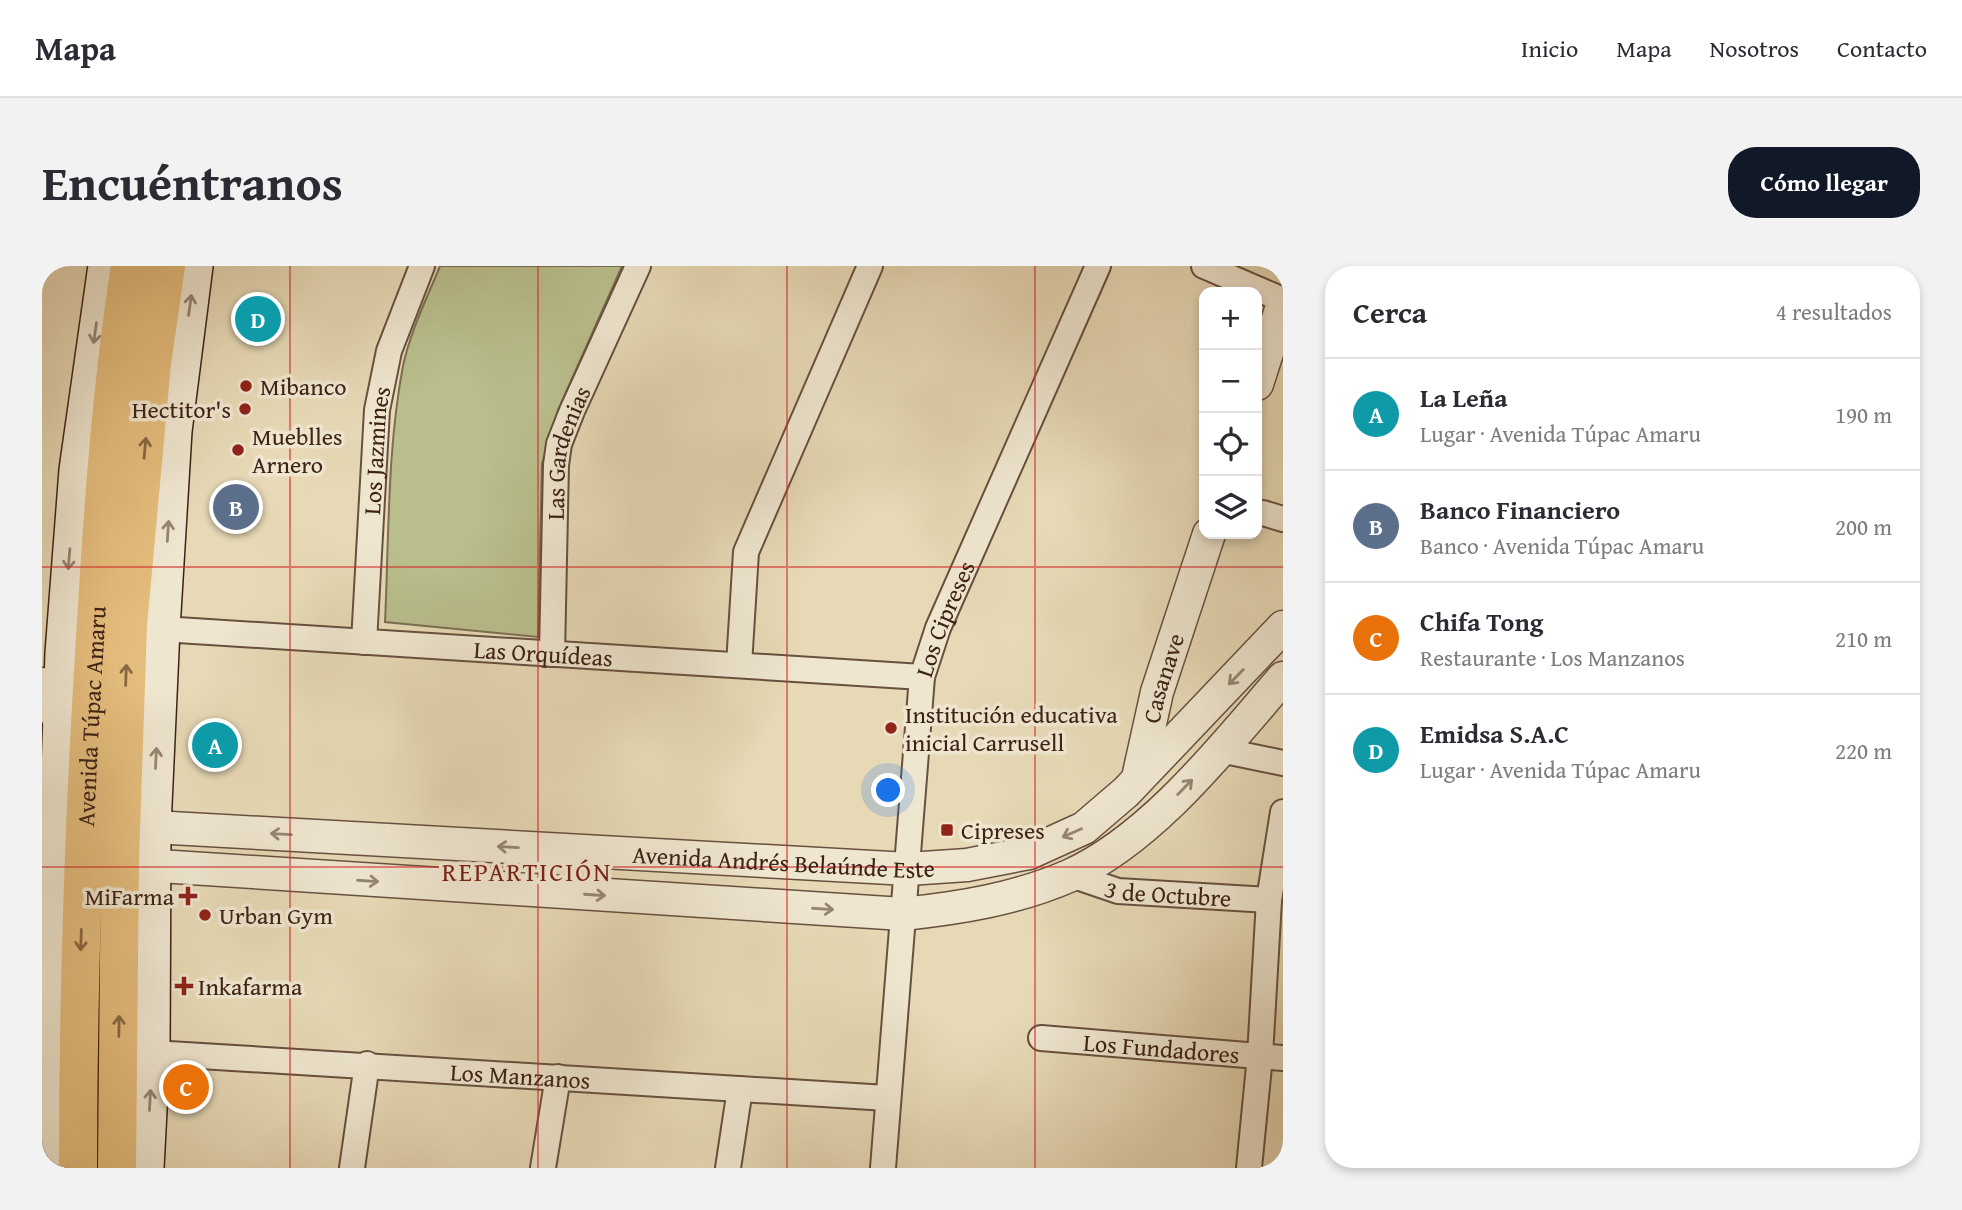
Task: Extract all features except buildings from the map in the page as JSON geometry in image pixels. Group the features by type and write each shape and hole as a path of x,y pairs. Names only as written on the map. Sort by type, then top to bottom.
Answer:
{"highway":[{"name":"Avenida Túpac Amaru","path":"117,1168 137,863 75,719 130,266"},
{"name":"Avenida Túpac Amaru","path":"78,1168 78,1033 104,786 128,625 152,363 166,266"}],"main road":[{"name":"Avenida Túpac Amaru","path":"46,1168 75,719 49,668 106,266"},
{"name":"Avenida Túpac Amaru","path":"146,1168 152,1053 137,863 153,827 174,431 195,266"}],"street":[{"name":"Los Jazmines","path":"364,642 378,400 389,351 422,266"},
{"name":"Las Gardenias","path":"552,654 556,466 559,444 638,266"},
{"path":"739,665 746,552 870,266"},
{"name":"Los Cipreses","path":"883,1168 922,677 938,628 1098,266"},
{"path":"1204,266 1283,301 1262,368"},
{"name":"Casanave","path":"1150,821 1141,809 1137,794 1138,780 1157,692 1207,539"},
{"name":"Avenida Andrés Belaúnde Este","path":"153,827 908,869 967,865 1029,853 1084,828 1138,780 1283,627"},
{"name":"Las Orquídeas","path":"162,629 922,677"},
{"name":"Avenida Andrés Belaúnde Este","path":"137,863 903,914 965,908 1028,891 1071,875 1119,846 1150,821 1220,750 1283,678"},
{"path":"1220,750 1283,762"},
{"path":"104,786 153,827"},
{"path":"1249,1168 1271,1057 1269,900 1283,812"},
{"name":"3 de Octubre","path":"1071,875 1118,891 1269,900"},
{"name":"Los Fundadores","path":"1041,1038 1271,1057"},
{"name":"Los Manzanos","path":"152,1053 367,1064 887,1098"},
{"path":"352,1168 367,1064"},
{"path":"543,1168 558,1077"},
{"path":"728,1168 740,1089"}],"green space":[{"path":"440,266 622,266 558,410 542,464 538,637 385,622 391,462 398,398 410,341"}],"place":[{"name":"Emidsa S.A.C","path":"258,319"},
{"name":"Mibanco","path":"246,386"},
{"name":"Hectitor's","path":"245,409"},
{"name":"Mueblles Arnero","path":"238,450"},
{"name":"Banco Financiero","path":"236,507"},
{"name":"Institución educativa inicial Carrusell","path":"891,728"},
{"name":"La Leña","path":"215,745"},
{"name":"Cipreses","path":"947,830"},
{"name":"MiFarma","path":"188,896"},
{"name":"Urban Gym","path":"205,915"},
{"name":"Inkafarma","path":"184,986"},
{"name":"Chifa Tong","path":"186,1087"}],"district":[{"name":"REPARTICIÓN","path":"527,871"}]}
